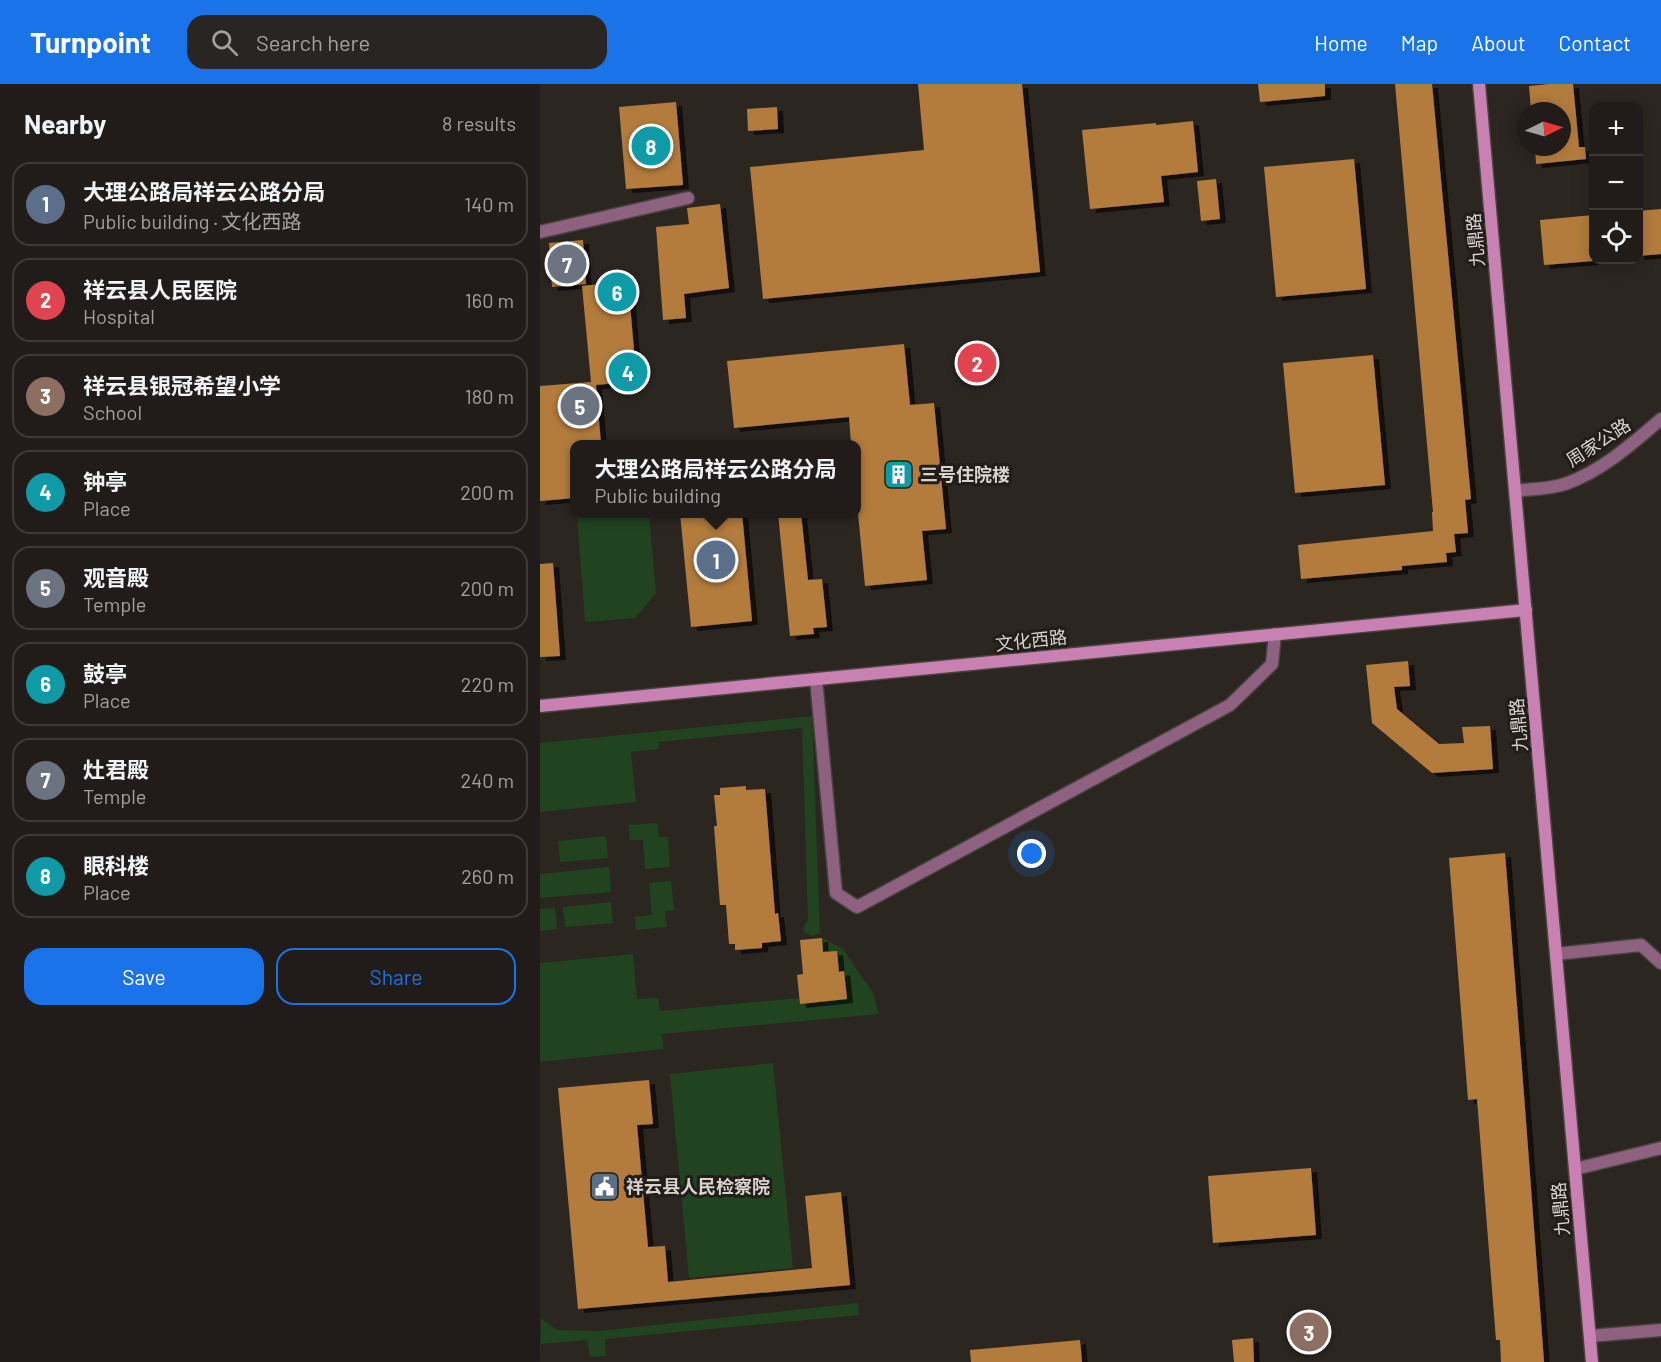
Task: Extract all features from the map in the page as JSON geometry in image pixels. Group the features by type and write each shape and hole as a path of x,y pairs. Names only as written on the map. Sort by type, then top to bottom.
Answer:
{"street":[{"name":"九鼎路","path":"1479,84 1592,1362"},
{"path":"540,232 688,198"},
{"name":"周家公路","path":"1515,491 1565,484 1595,470 1629,447 1661,419"},
{"name":"文化西路","path":"540,706 1526,610"},
{"path":"816,679 836,893 857,907 1230,705 1272,663 1275,634"},
{"path":"1556,954 1641,945 1661,963"},
{"path":"1575,1169 1661,1148"},
{"path":"1590,1336 1661,1330"}],"green space":[{"path":"577,518 649,518 656,593 635,618 585,622"},
{"path":"812,716 820,933 813,936 805,933 803,928 808,920 802,728 658,742 659,749 631,752 636,802 540,812 540,743"},
{"path":"657,823 659,837 668,837 670,867 645,869 643,840 630,840 628,825"},
{"path":"606,836 608,858 560,862 558,841"},
{"path":"609,867 611,892 540,898 540,874"},
{"path":"671,881 674,910 665,911 667,927 636,930 635,917 652,915 649,883"},
{"path":"611,902 613,923 565,927 563,907"},
{"path":"555,908 557,929 540,931 540,909"},
{"path":"822,938 843,949 873,993 879,1014 662,1034 663,1049 540,1062 540,963 633,954 637,999 658,998 660,1011 799,998 800,1003 846,999 843,972 839,972 837,951 823,952"},
{"path":"773,1063 793,1268 689,1278 670,1074"},
{"path":"858,1303 859,1315 605,1339 606,1356 590,1357 587,1340 541,1344 540,1360 541,1318 557,1330 599,1331"}],"building":[{"path":"918,84 1022,84 1040,272 763,299 750,167 924,150"},
{"path":"1258,84 1325,84 1325,96 1260,102"},
{"path":"1395,84 1432,84 1471,499 1465,500 1468,533 1454,534 1456,552 1446,553 1447,562 1402,566 1402,570 1301,579 1298,545 1433,531"},
{"path":"1573,84 1579,147 1585,147 1586,159 1536,164 1536,156 1571,156 1571,102 1530,102 1529,86"},
{"path":"676,102 683,185 626,189 619,107"},
{"path":"777,107 778,129 748,131 747,109"},
{"path":"1193,121 1198,172 1161,176 1164,202 1090,209 1082,130"},
{"path":"1354,159 1366,289 1276,297 1264,167"},
{"path":"1216,179 1220,219 1201,221 1197,181"},
{"path":"720,204 729,288 684,294 686,318 663,320 656,227 689,224 687,208"},
{"path":"1661,209 1661,254 1643,256 1643,211"},
{"path":"1589,215 1589,261 1544,265 1540,220"},
{"path":"583,240 586,284 552,287 549,243"},
{"path":"628,281 635,362 638,362 640,381 596,385 601,440 570,440 570,498 540,501 540,386 591,382 582,286"},
{"name":"三号住院楼","path":"904,344 910,405 934,403 946,529 922,531 927,580 865,586 858,518 861,518 861,440 851,440 849,417 734,428 727,361"},
{"path":"1373,355 1385,485 1295,493 1283,363"},
{"path":"680,518 742,518 752,621 691,627"},
{"path":"778,518 802,518 808,580 822,579 827,627 813,628 814,634 790,636"},
{"path":"553,563 560,656 540,657 540,564"},
{"path":"1408,661 1410,686 1394,687 1397,709 1439,744 1464,743 1462,727 1490,726 1493,769 1432,773 1372,723 1366,665"},
{"path":"746,786 746,790 765,789 775,914 778,913 781,941 762,943 762,948 735,950 735,944 729,944 726,905 720,905 714,795 720,795 720,788"},
{"path":"1505,853 1544,1362 1501,1362 1500,1340 1496,1340 1477,1099 1468,1100 1449,858"},
{"path":"822,938 823,952 837,951 839,972 844,971 847,999 800,1004 797,975 803,974 800,940"},
{"name":"祥云县人民检察院","path":"649,1080 653,1124 637,1125 648,1247 665,1246 668,1282 812,1268 805,1196 841,1192 850,1285 578,1309 558,1088"},
{"path":"1311,1168 1316,1235 1213,1243 1208,1176"},
{"path":"1253,1338 1254,1362 1234,1362 1232,1340"},
{"path":"1080,1340 1082,1362 971,1362 970,1350"}],"place":[{"name":"眼科楼","path":"651,146"},
{"name":"灶君殿","path":"567,264"},
{"name":"鼓亭","path":"617,292"},
{"name":"祥云县人民医院","path":"977,363"},
{"name":"钟亭","path":"628,372"},
{"name":"观音殿","path":"580,406"},
{"name":"三号住院楼","path":"899,474"},
{"name":"大理公路局祥云公路分局","path":"716,560"},
{"name":"祥云县人民检察院","path":"605,1186"},
{"name":"祥云县银冠希望小学","path":"1309,1332"}]}
